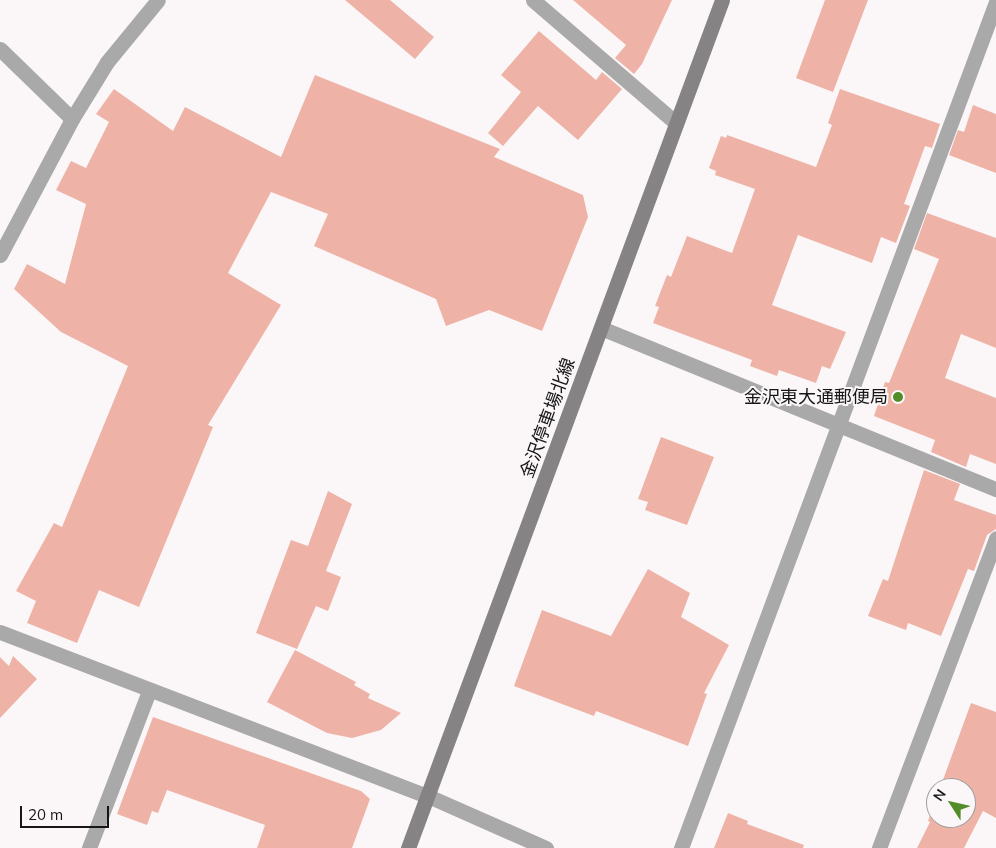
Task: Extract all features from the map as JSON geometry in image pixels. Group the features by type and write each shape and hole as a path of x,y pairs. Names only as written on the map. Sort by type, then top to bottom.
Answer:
{"main road":[{"name":"金沢停車場北線","path":"408,848 722,0"}],"street":[{"path":"0,254 72,119 107,62 158,0"},
{"path":"534,0 676,123"},
{"path":"681,848 838,422 996,2"},
{"path":"0,50 72,119"},
{"path":"601,328 838,422 996,489"},
{"path":"880,848 996,538"},
{"path":"0,632 149,691 428,796 546,848"},
{"path":"89,848 149,691"}],"building":[{"path":"345,0 390,0 434,37 415,59"},
{"path":"573,0 672,0 642,64 634,74 615,58 626,45"},
{"path":"825,0 868,0 833,92 796,78"},
{"path":"539,31 596,80 602,72 622,89 578,140 538,106 503,146 488,133 521,92 501,75"},
{"path":"315,75 500,149 494,157 583,195 588,217 542,331 489,310 446,326 436,299 314,246 328,214 271,192 228,273 281,305 208,425 213,427 139,607 99,590 77,643 27,623 36,601 16,591 54,523 62,527 128,366 61,332 14,289 27,264 65,284 86,204 56,190 71,161 86,168 109,122 96,114 114,89 173,131 185,107 281,157"},
{"path":"840,89 940,124 932,148 925,146 904,204 910,206 896,243 881,237 872,263 798,235 772,305 846,332 830,369 822,366 816,383 779,370 777,376 750,366 752,360 653,323 659,307 655,306 667,275 671,277 687,236 732,253 755,189 715,175 716,171 709,168 721,136 726,138 727,135 816,167 832,125 828,123"},
{"path":"973,105 996,114 996,173 949,155 958,130 964,132"},
{"path":"927,213 996,238 996,348 961,334 945,378 996,398 996,464 970,454 966,467 931,452 935,440 874,416 885,382 889,383 939,259 914,249"},
{"path":"661,437 714,457 687,525 645,510 648,502 638,499"},
{"path":"924,470 960,484 954,500 996,515 996,529 987,535 974,571 968,569 941,636 908,623 906,630 868,616 883,579 888,581"},
{"path":"328,491 352,504 326,571 341,577 328,611 316,606 297,649 256,633 291,540 308,546"},
{"path":"648,569 690,593 681,617 729,645 704,693 707,694 688,746 596,711 594,716 514,686 542,610 611,636"},
{"path":"295,650 356,682 354,685 370,694 368,698 401,713 381,730 352,738 327,733 267,702"},
{"path":"13,656 37,679 0,718 0,657 9,666"},
{"path":"971,703 996,712 996,818 983,811 976,825 976,778 944,778"},
{"path":"153,717 361,791 370,799 352,848 257,848 265,825 167,790 158,813 152,811 147,825 117,814"},
{"path":"728,813 748,821 747,824 804,845 803,848 714,848"},
{"path":"927,828 974,828 964,848 917,848"}],"place":[{"name":"金沢東大通郵便局","path":"898,397"}]}
